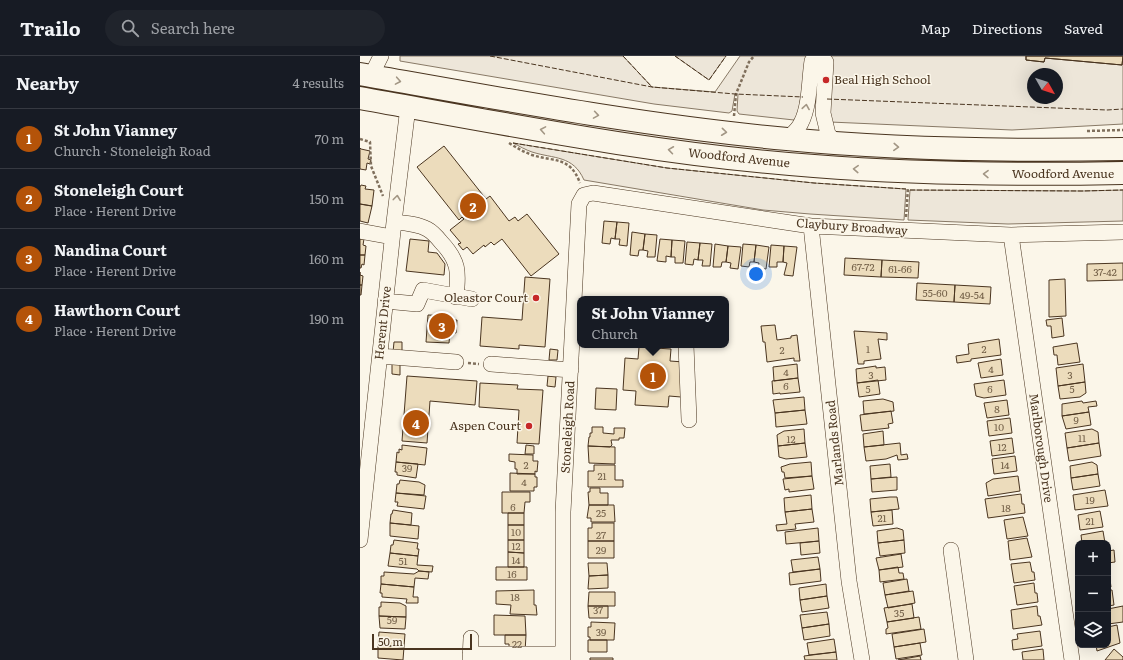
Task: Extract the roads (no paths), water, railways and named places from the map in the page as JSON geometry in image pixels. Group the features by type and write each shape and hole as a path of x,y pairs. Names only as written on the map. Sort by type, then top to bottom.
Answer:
{"highway":[{"name":"Woodford Avenue","path":"366,75 597,115 702,130 787,139 938,149 1123,149"},
{"name":"Woodford Avenue","path":"360,98 594,139 699,154 813,166 931,173 1123,173"}],"street":[{"path":"366,75 381,56"},
{"path":"787,139 797,130 806,111 819,62 823,113 828,134 836,143"},
{"name":"Herent Drive","path":"360,540 385,301 408,107"},
{"name":"Claybury Broadway","path":"584,195 593,193 811,226 905,232 1011,235 1123,232"},
{"name":"Stoneleigh Road","path":"577,296 579,204 584,195"},
{"path":"360,231 393,229 408,224 426,229 434,234 448,249 456,262 458,279 456,296"},
{"name":"Marlands Road","path":"811,226 849,581 862,660"},
{"name":"Marlborough Drive","path":"1011,235 1072,660"},
{"path":"385,301 417,304 423,290 472,299"},
{"name":"Stoneleigh Road","path":"563,657 563,512 571,370 577,299"},
{"path":"686,348 689,420"},
{"path":"380,356 456,362"},
{"path":"491,364 571,370"},
{"path":"951,550 966,660"},
{"path":"470,638 470,657 563,657"}],"place":[{"name":"Beal High School","path":"826,80"},
{"name":"Stoneleigh Court","path":"473,206"},
{"name":"Oleastor Court","path":"536,298"},
{"name":"Nandina Court","path":"442,326"},
{"name":"St John Vianney","path":"653,376"},
{"name":"Hawthorn Court","path":"416,423"},
{"name":"Aspen Court","path":"529,426"}]}
